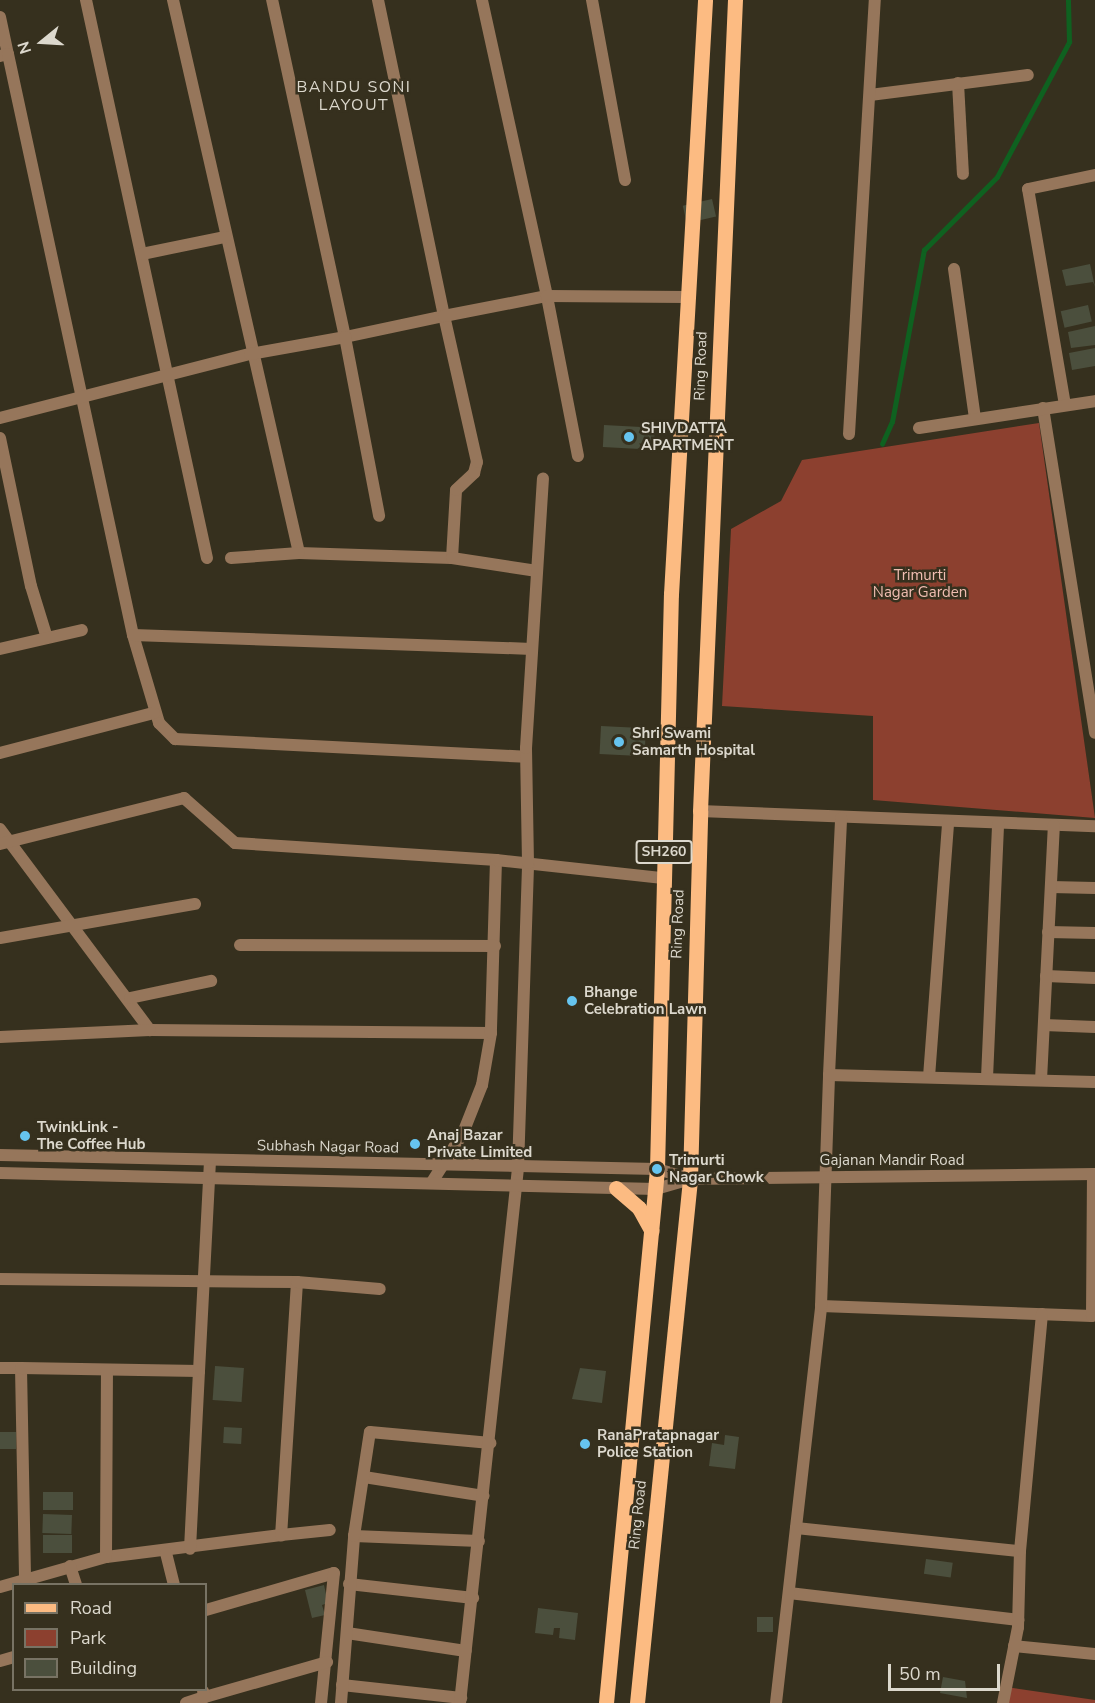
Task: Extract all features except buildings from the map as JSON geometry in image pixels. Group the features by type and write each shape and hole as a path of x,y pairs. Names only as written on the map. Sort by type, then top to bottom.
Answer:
{"main road":[{"name":"SH260","path":"606,1703 656,1189 663,878 686,297 705,0"},
{"name":"Ring Road","path":"637,1703 690,1179 700,811 735,0"},
{"path":"616,1188 639,1208 652,1231"}],"street":[{"path":"86,0 170,377 207,558"},
{"path":"173,0 250,354 299,553"},
{"path":"272,0 345,337 379,516"},
{"path":"378,0 477,462 474,473 456,490 452,558"},
{"path":"482,0 547,296 578,456"},
{"path":"592,0 625,180"},
{"path":"849,434 875,0"},
{"path":"0,17 4,55 133,634 154,713 175,740 526,757"},
{"path":"870,95 1028,75"},
{"path":"958,83 963,174"},
{"path":"1065,405 1028,189 1095,176"},
{"path":"142,254 225,237"},
{"path":"954,269 975,419"},
{"path":"0,418 81,395 170,377 250,354 547,296 686,297"},
{"path":"919,428 1095,401"},
{"path":"1043,408 1095,733"},
{"path":"0,438 31,586 47,638"},
{"path":"432,1182 463,1133 482,1085 491,1033 495,946 511,861 526,757 543,479"},
{"path":"231,558 299,553 452,558 537,571"},
{"path":"0,649 82,630"},
{"path":"133,634 532,649"},
{"path":"0,753 154,713"},
{"path":"5,843 184,798 235,843 511,861 663,878"},
{"path":"700,811 948,823 1095,826"},
{"path":"776,1703 821,1306 823,1176 841,818"},
{"path":"929,1077 948,823"},
{"path":"987,1078 998,824"},
{"path":"1041,1080 1054,825"},
{"path":"0,829 5,843 130,998 150,1030"},
{"path":"342,1685 461,1700 518,1168 511,861"},
{"path":"1051,887 1095,888"},
{"path":"0,938 195,904"},
{"path":"1048,932 1095,933"},
{"path":"240,945 495,946"},
{"path":"1046,976 1095,978"},
{"path":"130,998 211,981"},
{"path":"1044,1025 1095,1027"},
{"path":"0,1037 150,1030 491,1033"},
{"path":"829,1075 1095,1082"},
{"name":"Subhash Nagar Road","path":"0,1155 442,1164 518,1168 657,1169 690,1179"},
{"path":"190,1549 210,1160"},
{"path":"0,1173 209,1176 656,1189 690,1179"},
{"path":"821,1306 1094,1316 1094,1174"},
{"name":"Gajanan Mandir Road","path":"690,1179 1094,1174"},
{"path":"0,1279 297,1282 380,1290"},
{"path":"281,1535 297,1282"},
{"path":"1003,1703 1018,1620 1020,1551 1042,1314"},
{"path":"0,1368 199,1371"},
{"path":"21,1368 25,1578"},
{"path":"106,1557 107,1370"},
{"path":"341,1703 354,1536 370,1431 490,1443"},
{"path":"364,1477 484,1496"},
{"path":"795,1527 1020,1551"},
{"path":"0,1587 25,1578 106,1557 166,1552 330,1530"},
{"path":"354,1536 479,1541"},
{"path":"166,1552 174,1583"},
{"path":"70,1566 76,1583"},
{"path":"207,1610 334,1573 327,1662 321,1703"},
{"path":"349,1584 473,1598"},
{"path":"789,1593 1018,1620"},
{"path":"347,1633 466,1651"},
{"path":"1014,1646 1095,1654"},
{"path":"186,1703 204,1693 327,1662"}],"green space":[{"name":"Trimurti Nagar Garden","path":"1039,423 1095,818 873,800 873,716 722,706 731,529 781,501 802,460"},
{"path":"1006,1687 1095,1700 1095,1703 1004,1703"}],"waterway":[{"path":"882,444 892,422 924,250 997,177 1069,42 1068,0"}],"place":[{"name":"SHIVDATTA APARTMENT","path":"629,437"},
{"name":"Shri Swami Samarth Hospital","path":"619,742"},
{"name":"Bhange Celebration Lawn","path":"572,1001"},
{"name":"TwinkLink - The Coffee Hub","path":"25,1136"},
{"name":"Anaj Bazar Private Limited","path":"415,1144"},
{"name":"Trimurti Nagar Chowk","path":"657,1169"},
{"name":"RanaPratapnagar Police Station","path":"585,1444"}],"district":[{"name":"BANDU SONI LAYOUT","path":"354,96"}]}
